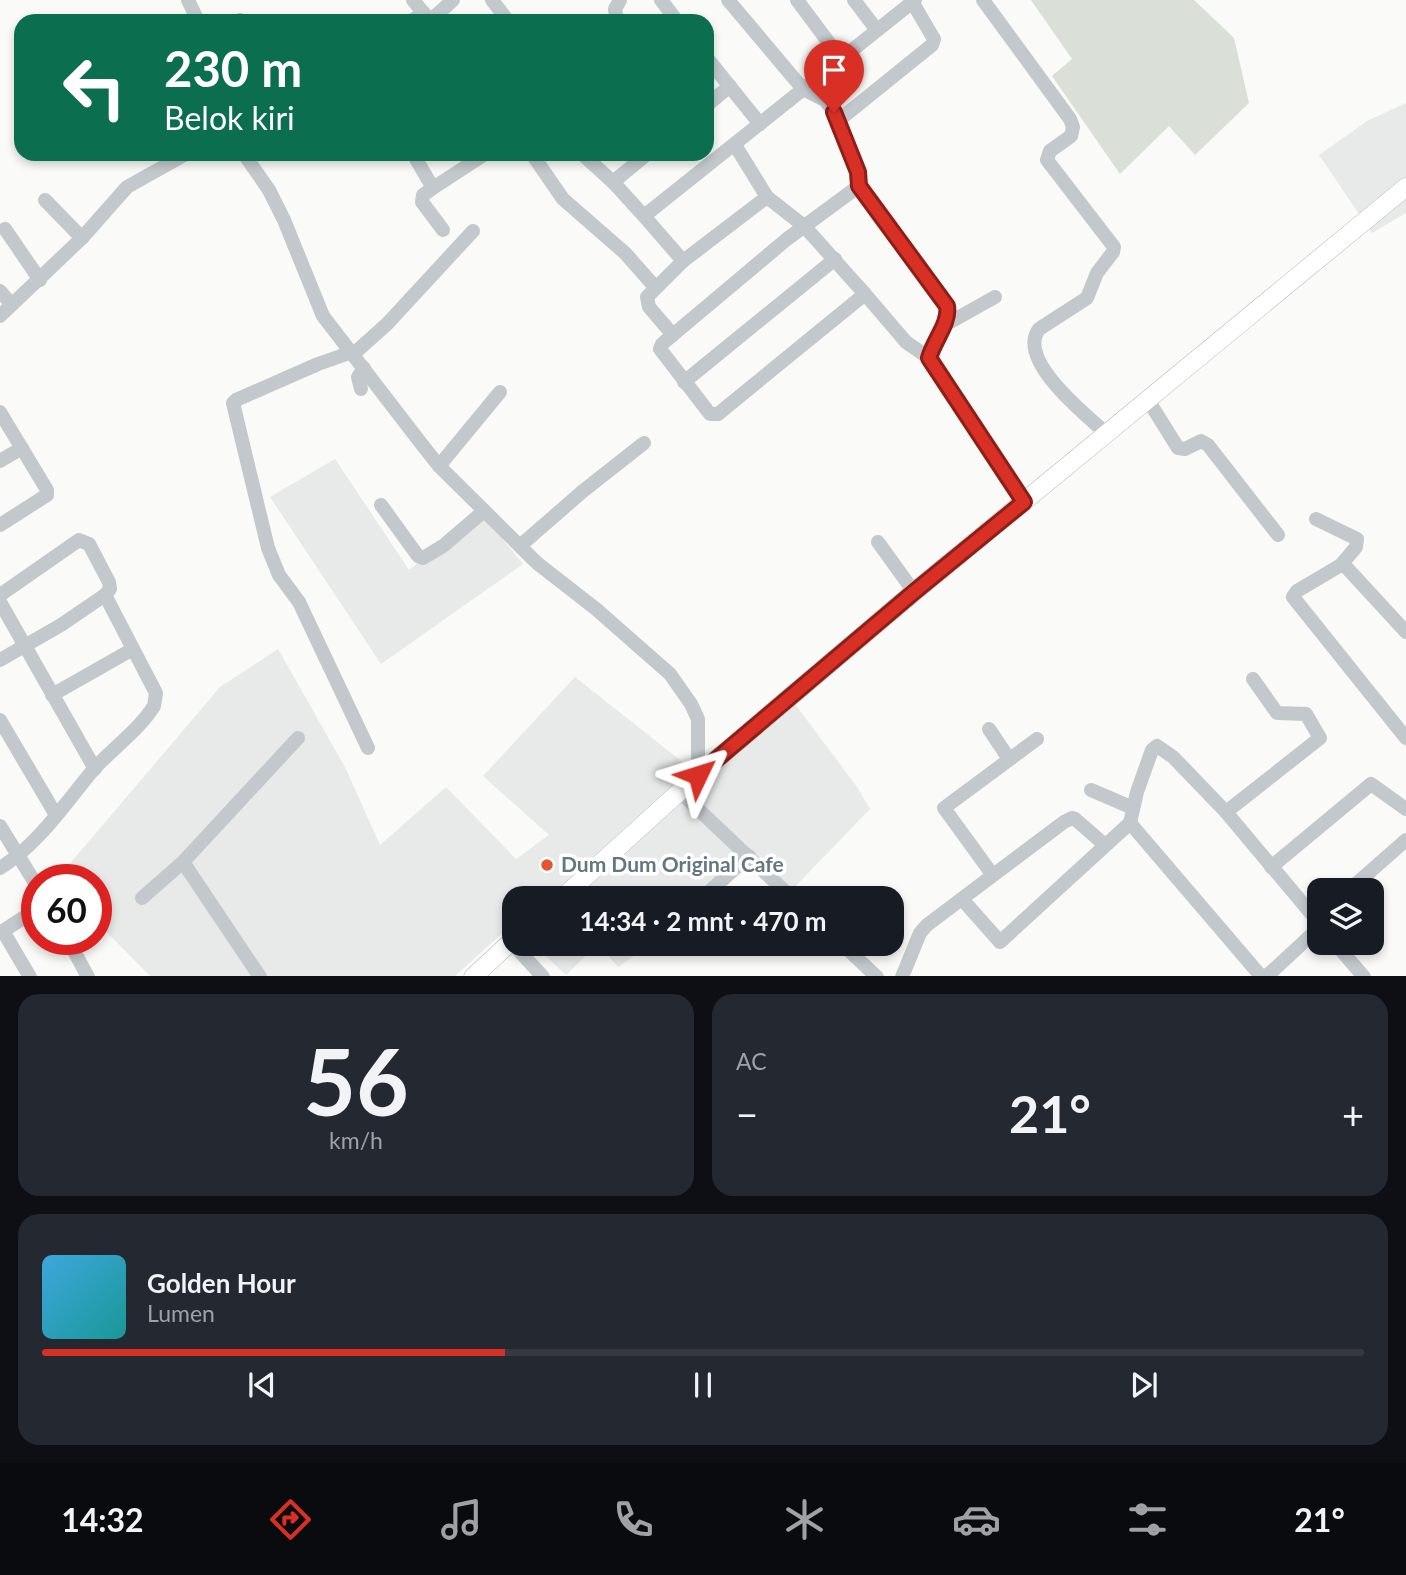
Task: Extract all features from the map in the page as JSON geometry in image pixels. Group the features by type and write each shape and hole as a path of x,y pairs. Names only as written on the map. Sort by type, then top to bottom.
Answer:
{"main road":[{"path":"575,886 690,783 914,592 1406,187"},
{"path":"473,976 502,951"}],"street":[{"path":"432,14 453,0"},
{"path":"492,0 503,14"},
{"path":"661,0 672,14"},
{"path":"728,0 803,89 825,100 839,120 858,172 859,186 944,300 948,310 945,325"},
{"path":"797,0 841,59"},
{"path":"854,0 876,30"},
{"path":"984,0 1070,119 1072,136 1050,151 1047,160 1114,247 1114,252 1097,273 1087,298 1039,329 1033,344 1054,384 1107,434"},
{"path":"643,216 913,1 934,39 932,45 839,120"},
{"path":"714,67 760,124"},
{"path":"714,99 730,86"},
{"path":"735,145 767,197 804,226 906,342 929,358 1024,502"},
{"path":"0,316 82,238 127,187 173,161"},
{"path":"249,161 269,190 284,220 323,316 439,466 537,563 616,626 670,674 698,719 690,783 749,856 780,886"},
{"path":"417,161 433,188"},
{"path":"443,230 422,202 423,195 474,161"},
{"path":"537,161 563,199 625,253 655,288"},
{"path":"590,161 613,182 683,261"},
{"path":"613,182 638,161"},
{"path":"859,186 804,226 662,344 660,349 710,414 718,414 865,294"},
{"path":"673,335 647,301 649,294 683,261 767,197"},
{"path":"45,201 82,238"},
{"path":"5,229 40,280"},
{"path":"368,748 299,602 279,575 268,548 233,404 236,400 318,364 352,354 387,324 473,231"},
{"path":"684,382 835,259"},
{"path":"0,291 11,304"},
{"path":"929,358 938,334 945,325 995,297"},
{"path":"361,389 358,377 364,368"},
{"path":"439,466 500,391"},
{"path":"1148,400 1178,448 1185,449 1201,441 1209,445 1278,535"},
{"path":"0,412 47,490 47,495 0,525"},
{"path":"521,545 583,491 645,443"},
{"path":"0,461 22,448"},
{"path":"381,505 418,556 423,558 443,546 484,511"},
{"path":"1315,519 1357,539 1356,547 1341,565 1297,591 1293,597 1400,719 1406,738"},
{"path":"0,595 79,540 89,544 110,589 61,625 0,660"},
{"path":"878,542 914,592"},
{"path":"1341,565 1347,568 1406,632"},
{"path":"0,867 18,857 57,815 95,769 150,712 156,699 144,665 105,595"},
{"path":"0,602 95,769"},
{"path":"52,695 133,649"},
{"path":"1226,812 1320,738 1306,714 1277,713 1253,679"},
{"path":"0,720 57,815"},
{"path":"989,729 1009,759"},
{"path":"142,898 183,862 298,738"},
{"path":"992,874 944,808 1037,739"},
{"path":"961,899 1000,942 1104,845 1131,815 1152,750 1157,746 1173,757 1226,812 1307,908"},
{"path":"1271,867 1371,783 1406,810"},
{"path":"1091,790 1131,815 1260,975 1267,976 1307,933"},
{"path":"902,976 922,929 992,874 1072,818 1104,845"},
{"path":"0,826 23,864"},
{"path":"1363,878 1406,841"},
{"path":"715,886 749,856"},
{"path":"183,862 260,976"},
{"path":"21,920 2,932 30,976"},
{"path":"76,955 88,976"},
{"path":"1346,955 1364,976"},
{"path":"526,956 543,976"},
{"path":"855,956 877,976"}],"shaded area":[{"path":"1031,0 1194,0 1234,38 1249,103 1195,155 1169,126 1120,174 1052,76 1072,59"},
{"path":"1406,103 1406,213 1372,233 1319,155 1367,121"},
{"path":"335,459 409,570 480,511 523,564 381,664 270,497"},
{"path":"278,649 346,769 380,845 446,787 516,859 549,835 483,776 575,677 699,775 795,704 857,787 870,809 796,886 772,886 742,860 715,886 502,886 502,933 455,976 150,976 112,937 112,864 70,864 220,687"},
{"path":"546,956 586,956 566,975"},
{"path":"608,956 634,956 618,967"}],"place":[{"name":"Dum Dum Original Cafe","path":"547,865"}],"route":[{"path":"698,775 1024,502 929,358 938,334 945,325 947,306 859,186 858,172 834,112"}]}
